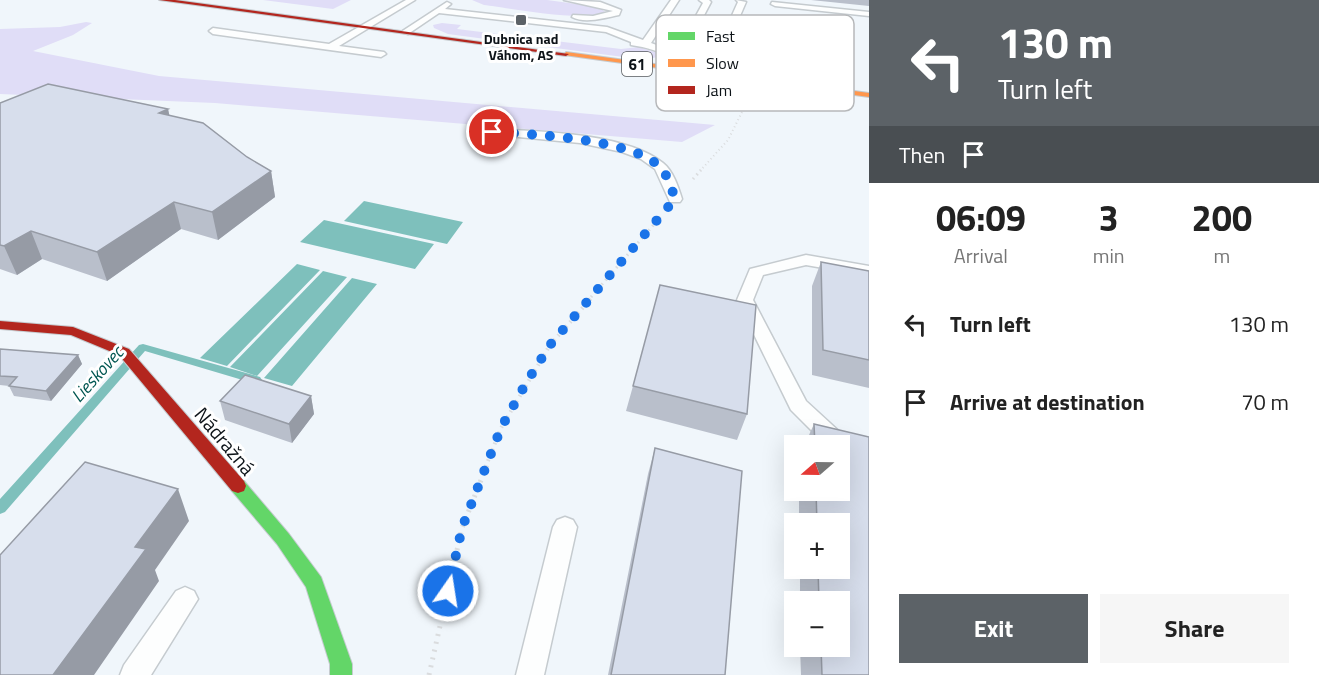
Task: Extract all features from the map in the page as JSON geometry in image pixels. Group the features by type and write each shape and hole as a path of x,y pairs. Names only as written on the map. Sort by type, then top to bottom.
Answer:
{"main road":[{"name":"61","path":"162,0 656,66"},
{"name":"61","path":"854,93 869,95"},
{"name":"Nádražná","path":"0,326 73,331 124,352 283,539 314,583 340,664 341,675"}],"lane":[{"path":"330,47 411,0"},
{"path":"405,32 451,1 576,17 593,18 616,13 616,10 610,7 568,0"},
{"path":"665,15 675,0"},
{"path":"700,15 707,2 703,0"},
{"path":"736,15 742,2 740,0"},
{"path":"775,4 869,14"},
{"path":"437,10 629,33 656,28"},
{"path":"426,18 473,24"},
{"path":"646,43 656,28"},
{"path":"213,30 381,54"},
{"path":"607,30 656,47"},
{"path":"615,43 646,43"},
{"path":"492,132 537,134 636,152 659,166 669,179 675,199"},
{"path":"869,271 806,260 776,267 756,272 745,300 798,405 836,441 869,448"},
{"path":"530,675 565,527"},
{"path":"134,675 185,599"}],"path":[{"path":"429,675 462,528 501,428 550,345 728,140 743,111"}],"shaded area":[{"path":"263,0 351,0 333,9"},
{"path":"472,0 547,0 599,7 605,12 595,15 565,15 484,5"},
{"path":"92,23 73,35 33,51 159,76 715,125 682,142 215,103 0,94 0,29 60,27"},
{"path":"442,23 461,25 457,29 621,49 639,47 656,52 656,57 631,58 448,34 434,28 433,25"},
{"path":"364,201 463,222 447,244 344,221"},
{"path":"324,220 434,244 415,269 300,242"},
{"path":"297,264 320,270 227,366 200,358"},
{"path":"323,271 347,277 257,376 230,367"},
{"path":"352,278 377,284 292,386 264,378"}],"building":[{"path":"48,84 168,109 159,113 203,123 247,157 271,171 212,212 174,202 97,252 31,231 4,246 0,245 0,103"},
{"path":"821,262 869,271 869,360 823,350"},
{"path":"660,285 756,305 747,414 633,386"},
{"path":"0,349 78,355 46,391 9,386 17,377 0,376"},
{"path":"245,375 311,396 289,424 220,401"},
{"path":"814,424 869,437 869,675 822,675 821,657 850,657 850,591 819,591 818,579 850,579 850,513 817,513 816,501 850,501 850,435 814,435"},
{"path":"655,448 742,471 725,675 611,675"},
{"path":"85,462 178,489 135,547 146,549 53,675 0,675 0,555"}],"waterway":[{"name":"Lieskovec","path":"0,508 143,347 256,380"}],"traffic: fast":[{"path":"238,486 283,539 314,583 341,664 341,675"}],"traffic: slow":[{"path":"566,54 656,66"},
{"path":"854,93 869,95"}],"traffic: jam":[{"path":"162,0 566,54"},
{"path":"0,325 73,331 124,352 238,486"}],"place":[{"name":"Dubnica nad Váhom, AS","path":"521,20"}],"route":[{"path":"448,591 462,528 501,428 525,385 550,345 675,199 669,179 659,166 636,152 537,134 492,132"}]}
